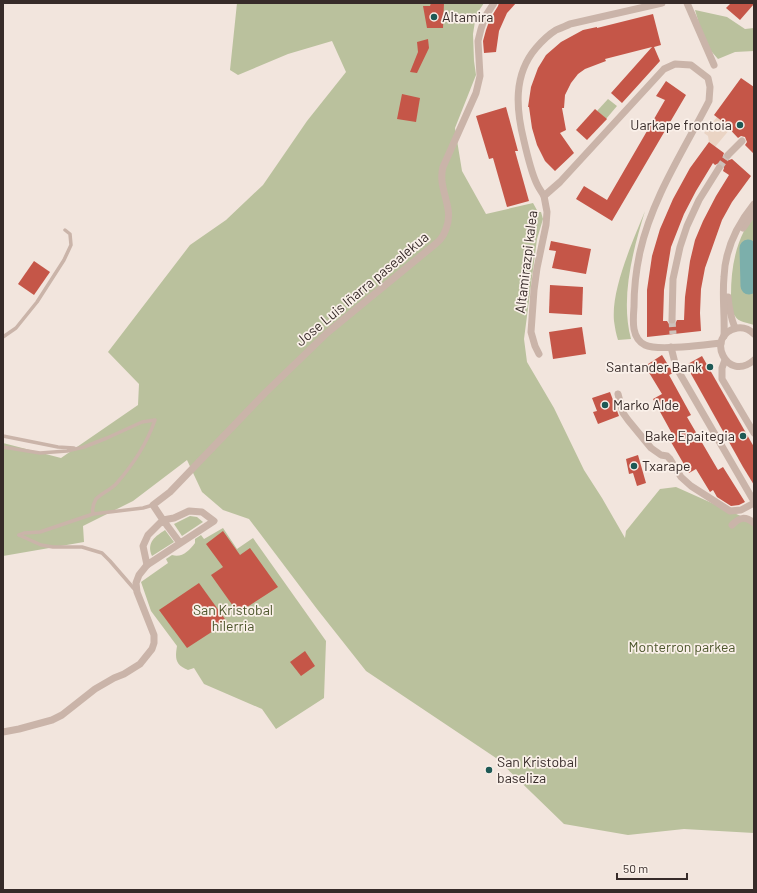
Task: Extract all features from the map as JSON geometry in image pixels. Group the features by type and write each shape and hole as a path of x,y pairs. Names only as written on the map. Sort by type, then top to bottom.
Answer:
{"street":[{"name":"Jose Luis Iñarra pasealekua","path":"153,505 170,492 265,393 327,333 443,237 449,212 441,175 443,167 476,92 480,76 478,41 485,17 494,3"},
{"path":"662,3 570,24 556,30 543,39 524,65 519,80 518,109 520,125 526,151 536,182 544,196 560,182 664,69 675,64 691,65 708,78 710,87 709,101 662,190 646,229 640,252 635,284 633,327 641,342 646,346 654,348 721,344"},
{"path":"687,3 714,66"},
{"path":"728,155 742,141"},
{"path":"672,320 673,279 680,247 687,226 699,200 719,168"},
{"name":"Altamirazpi kalea","path":"539,354 531,332 537,268 546,225 547,212 544,196"},
{"path":"754,204 737,228 725,260 725,326 721,344 721,352 725,360 730,364 742,367 754,362"},
{"path":"735,328 729,305 728,276 730,259 736,240 744,225 753,214"},
{"path":"724,336 735,328 748,329 754,334"},
{"path":"672,347 676,367 754,500"},
{"path":"725,360 722,368 722,379 754,432"},
{"path":"618,394 623,413 628,420 651,448 670,459 681,477 691,486 730,511 741,510 754,503"},
{"path":"153,505 180,543"},
{"path":"3,732 25,728 62,716 95,689 140,664 152,649 154,634 137,592 136,583 139,575 147,565 214,522 202,512 189,511 174,518 163,520 148,535 143,546 147,565"},
{"path":"732,525 739,519 748,518 754,523"}],"lane":[{"path":"3,337 16,328 26,317 64,260 71,245 70,234 64,230"},
{"path":"3,448 40,453 78,449 142,422 155,420 145,443 127,470 117,483 96,499 93,507 93,514"},
{"path":"3,436 58,447 78,449"},
{"path":"137,592 110,560 102,553 82,547 53,547 41,545 19,535 40,532 93,514 134,510 153,505"}],"green space":[{"name":"Monterron parkea","path":"237,3 484,3 476,15 473,34 476,75 455,128 462,171 486,214 533,203 538,212 541,212 543,219 537,239 524,339 527,362 554,408 584,470 625,538 626,531 660,489 676,487 752,521 754,524 754,833 684,829 628,835 564,824 496,758 366,671 249,519 223,510 202,492 187,460 133,501 83,526 84,542 3,556 3,443 61,458 138,405 139,384 108,352 190,245 226,220 263,185 307,121 346,72 332,41 288,54 238,75 230,70"},
{"path":"695,10 727,17 745,29 754,28 754,51 735,52 718,59 705,44"},
{"path":"608,99 617,106 606,119 597,111"},
{"path":"645,211 632,258 627,291 628,323 631,339 618,340 614,321 614,308 619,280"},
{"path":"753,219 754,325 738,320 733,314 731,303 735,254 744,231"},
{"path":"190,516 197,517 203,522 182,536 174,524"},
{"name":"San Kristobal hilerria","path":"223,528 237,549 253,538 326,641 324,698 276,729 262,709 204,684 194,668 188,670 178,663 176,658 177,646 151,611 141,582 168,563 166,559 172,555 179,556 188,551 195,543 195,539 201,535 204,539"},
{"path":"165,530 174,542 152,556 150,551 151,543 155,537"}],"shaded area":[{"path":"717,117 730,129 715,147 709,142 708,136 704,133"}],"building":[{"name":"Altamira","path":"431,3 444,3 443,28 427,28 423,6 430,6"},
{"path":"499,3 516,3 507,13 499,31 496,52 484,53 483,41 486,30"},
{"path":"731,3 754,4 740,20 726,8"},
{"path":"653,14 661,45 654,47 660,61 622,103 611,93 652,47 605,59 606,61 585,69 578,74 571,83 565,95 564,108 562,108 566,130 560,133 574,153 555,171 545,161 537,145 528,107 531,87 538,68 546,55 561,42 583,30"},
{"path":"428,39 429,48 417,73 410,72 418,52 417,42"},
{"path":"741,78 754,87 754,154 745,145 747,142 745,137 741,136 738,138 714,115"},
{"path":"666,81 686,95 612,221 576,199 584,186 607,200 665,100 656,96"},
{"path":"402,94 420,98 416,122 397,119"},
{"path":"506,107 518,151 515,151 529,201 507,207 493,158 489,159 476,116"},
{"path":"595,109 607,119 587,140 576,130"},
{"path":"709,142 724,153 723,156 725,159 732,159 751,176 732,202 722,220 705,268 701,289 701,331 647,337 647,290 652,256 660,229 673,199 690,168","holes":["713,163 715,165 719,163 722,164 724,168 723,171 729,175 716,196 695,240 690,261 685,297 684,320 677,320 675,324 671,325 667,321 663,321 664,290 671,247 684,214 696,191"]},
{"path":"551,241 591,249 586,274 552,268 556,251 549,250"},
{"path":"34,261 50,272 34,295 18,284"},
{"path":"550,285 583,287 582,315 549,313"},
{"path":"582,327 586,354 553,359 549,332"},
{"path":"662,355 673,373 669,375 691,415 687,417 718,470 723,467 745,502 739,505 731,506 717,497 713,490 710,492 696,469 689,473 671,442 675,439 653,399 662,394 645,366"},
{"path":"702,356 754,447 754,485 686,365"},
{"name":"Marko Alde","path":"610,392 619,416 598,424 593,412 597,411 592,398"},
{"name":"Txarape","path":"638,455 646,483 637,486 633,473 629,474 626,459"},
{"path":"223,531 240,555 250,548 278,587 238,613 211,575 223,567 206,544"},
{"path":"199,583 227,622 187,648 159,610"},
{"path":"305,651 315,666 301,676 290,662"}],"waterway":[{"path":"748,248 749,286"}],"tunnel":[{"path":"719,168 728,155"},
{"path":"672,320 673,334"}],"place":[{"name":"Altamira","path":"434,17"},
{"name":"Uarkape frontoia","path":"740,125"},
{"name":"Santander Bank","path":"710,367"},
{"name":"Marko Alde","path":"605,405"},
{"name":"Bake Epaitegia","path":"743,436"},
{"name":"Txarape","path":"634,466"},
{"name":"San Kristobal baseliza","path":"489,770"}]}
